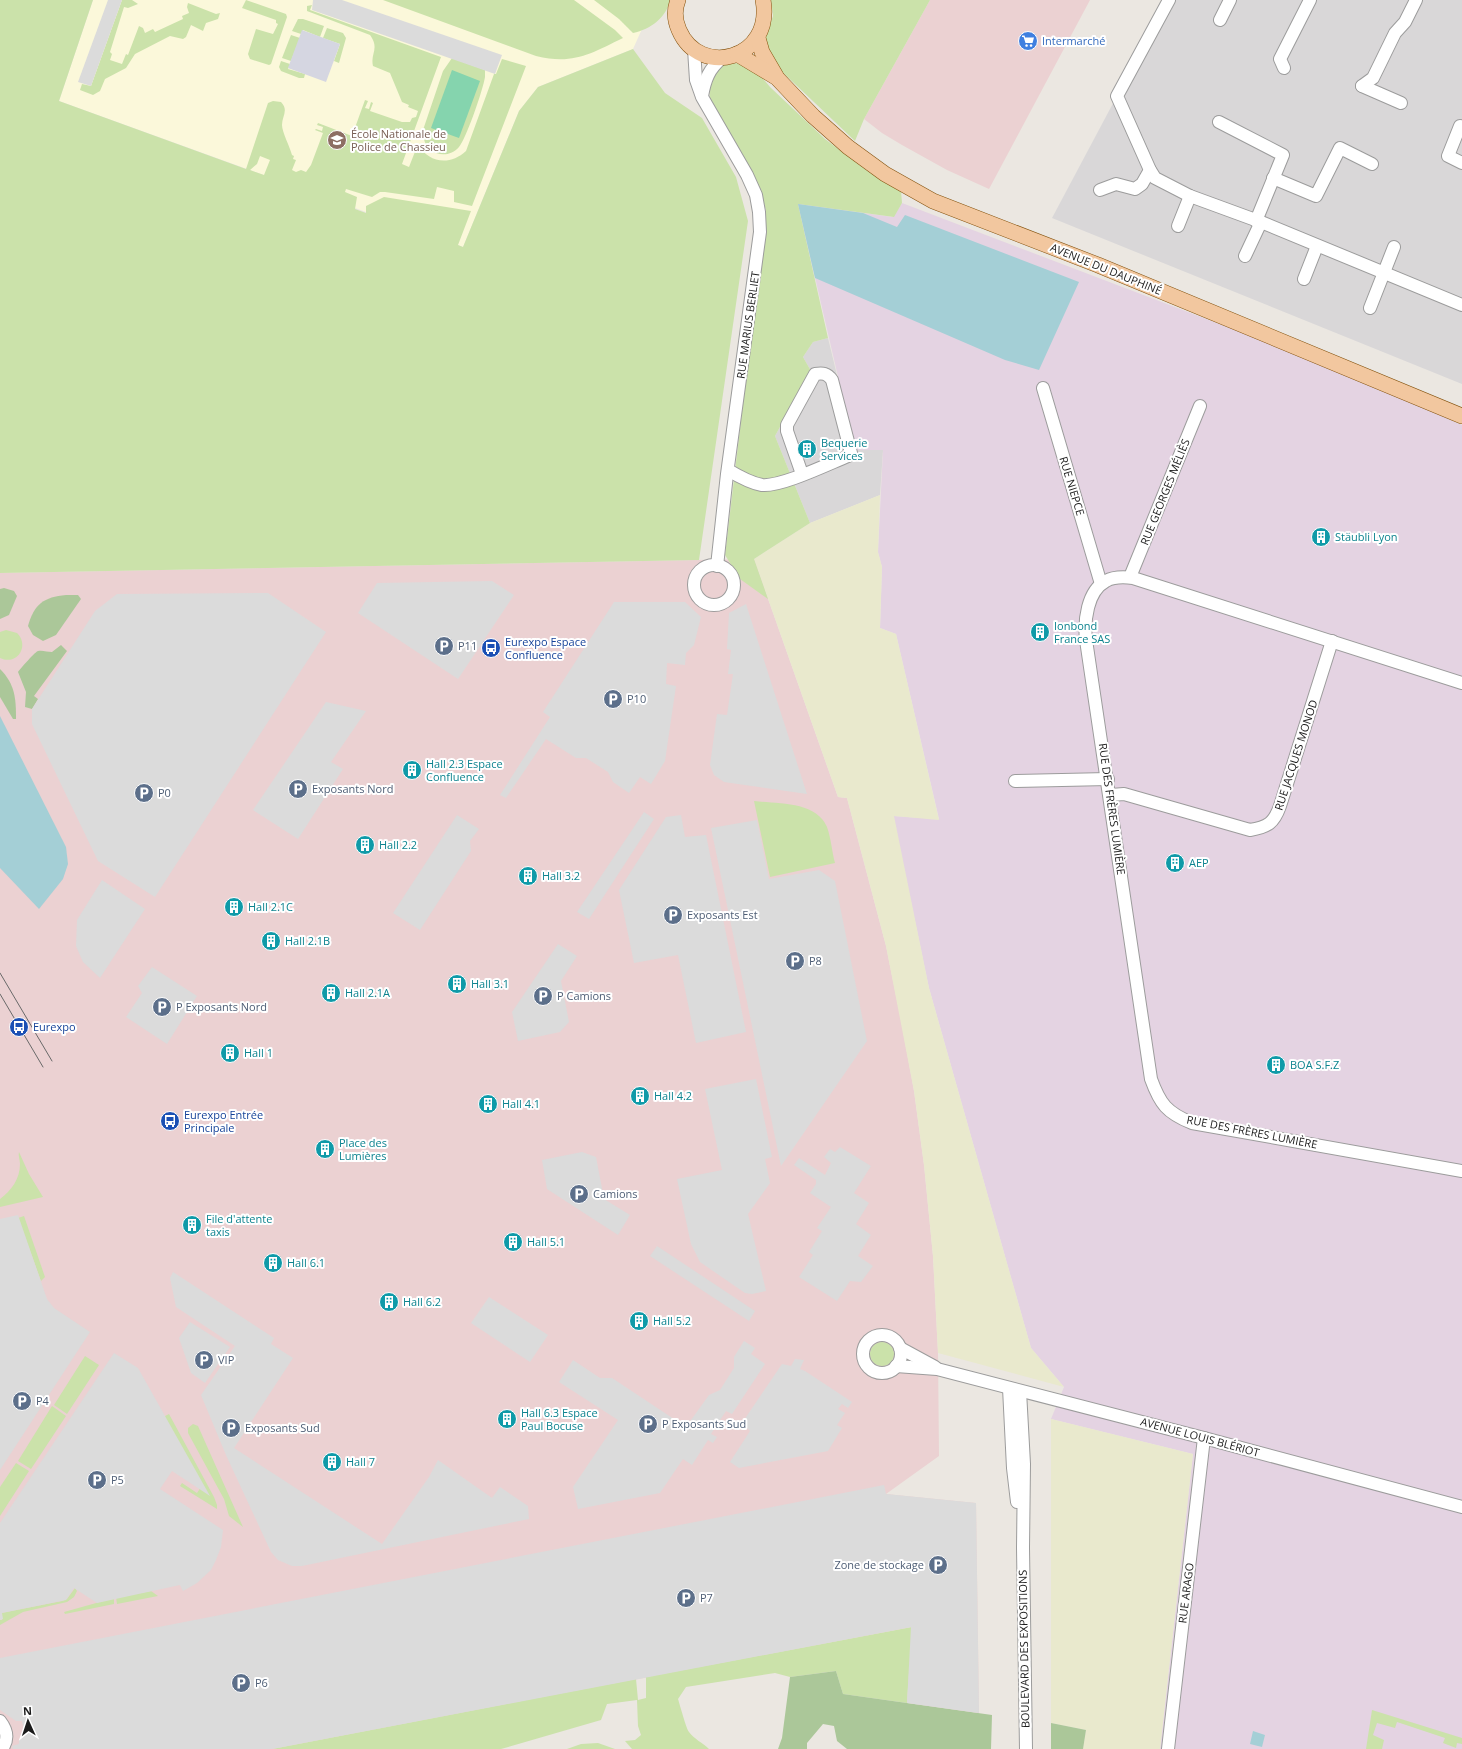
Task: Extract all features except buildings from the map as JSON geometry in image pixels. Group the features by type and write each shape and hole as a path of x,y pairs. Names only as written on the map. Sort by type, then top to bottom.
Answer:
{"main road":[{"path":"678,0 675,15 681,35 694,49 707,56 722,58 737,54 749,48 758,38 763,25 765,11 763,0"},
{"name":"AVENUE DU DAUPHINÉ","path":"758,38 762,52 778,78 813,116 848,147 885,174 933,201 1098,265 1462,416"},
{"name":"AVENUE DU DAUPHINÉ","path":"737,54 778,78"}],"street":[{"path":"1169,0 1117,96 1155,178 1190,196 1259,221 1462,305"},
{"path":"1220,20 1230,0"},
{"path":"1284,68 1280,59 1310,0"},
{"path":"1401,103 1362,86 1373,78 1395,33 1405,22 1416,0"},
{"name":"RUE MARIUS BERLIET","path":"694,49 696,80 702,97 747,175 756,195 760,232 728,470 717,566"},
{"path":"702,97 704,84 709,71 722,58"},
{"path":"1219,122 1283,155 1273,178 1259,221 1245,256"},
{"path":"1460,126 1448,156 1462,163"},
{"path":"1273,178 1316,196 1340,148 1372,164"},
{"path":"1100,190 1116,184 1135,189 1142,184 1150,170"},
{"path":"1178,226 1190,196"},
{"path":"1304,279 1317,246"},
{"path":"1370,308 1394,247"},
{"path":"728,470 752,482 763,485 773,484 802,474 848,456 851,453 832,380 828,375 822,373 815,374 810,381 787,425 787,430 802,474"},
{"name":"RUE NIEPCE","path":"1043,388 1101,584"},
{"name":"RUE GEORGES MÉLIÈS","path":"1130,577 1200,406"},
{"path":"1101,584 1107,580 1130,577 1462,683"},
{"name":"RUE DES FRÈRES LUMIÈRE","path":"1101,584 1094,593 1089,605 1085,629 1151,1079 1164,1106 1177,1117 1192,1123 1462,1171"},
{"name":"RUE JACQUES MONOD","path":"1110,796 1124,794 1250,830 1259,828 1273,821 1280,806 1332,641"},
{"path":"1015,780 1108,778"},
{"path":"879,1335 890,1336 895,1340 900,1348 900,1361 888,1372 877,1372 867,1366 863,1357 864,1347 869,1339 879,1335"},
{"name":"AVENUE LOUIS BLÉRIOT","path":"900,1348 937,1369"},
{"name":"AVENUE LOUIS BLÉRIOT","path":"896,1366 937,1369 1462,1507"},
{"name":"BOULEVARD DES EXPOSITIONS","path":"1015,1389 1024,1464 1023,1548 1026,1749"},
{"name":"RUE ARAGO","path":"1168,1749 1204,1438"},
{"path":"0,1721 6,1732 6,1739 2,1749"}],"shaded area":[{"name":"École Nationale de Police de Chassieu","path":"93,0 655,0 633,49 538,87 519,111 463,247 59,101"},
{"path":"108,0 122,0 91,86 78,82"},
{"path":"313,0 342,0 502,55 495,74 312,10"},
{"path":"930,0 1090,0 989,189 947,170 902,145 882,133 864,119"},
{"path":"1168,0 1462,0 1462,384 1052,218"},
{"path":"302,30 340,44 326,82 288,68"},
{"path":"902,203 1327,365 1462,425 1462,1749 1160,1749 1193,1454 1051,1419 1064,1387 1031,1348 929,988 893,816 939,819 896,634 880,628 882,567 878,552 883,450 855,450 798,204 893,217"},
{"path":"828,338 855,450 883,450 880,495 810,523 775,436 811,371 803,357 813,342"},
{"name":"Eurexpo","path":"754,559 838,797 847,798 886,946 901,1020 914,1091 924,1165 933,1256 938,1353 939,1456 886,1494 976,1503 979,1713 907,1703 911,1627 272,1749 0,1749 0,573"},
{"name":"P11","path":"492,581 514,595 458,679 358,613 377,583"},
{"name":"P0","path":"268,593 326,632 155,897 98,861 32,724 32,709 95,611 117,594"},
{"name":"P10","path":"614,602 685,602 701,617 694,645 686,653 685,665 667,663 666,684 676,686 665,761 651,784 640,777 629,793 613,782 608,772 586,758 576,758 546,739 506,798 500,795 550,717 543,712"},
{"path":"746,604 807,794 724,782 714,775 710,765 717,714 727,715 733,674 728,674 731,650 727,649 729,613"},
{"name":"Exposants Nord","path":"326,702 366,711 331,762 343,769 298,839 253,810"},
{"path":"644,812 654,819 589,919 577,912"},
{"path":"457,815 479,829 470,841 471,851 420,930 393,913"},
{"name":"Exposants Est","path":"681,815 685,837 706,835 746,1032 696,1043 678,955 634,963 619,890 666,817"},
{"name":"P8","path":"757,820 769,879 819,870 835,881 867,1041 781,1166 711,828"},
{"path":"102,880 145,909 100,978 83,962 76,946 77,920"},
{"name":"P Camions","path":"558,944 577,956 561,981 569,1022 560,1032 518,1041 512,1012"},
{"name":"P Exposants Nord","path":"152,967 197,996 167,1044 126,1017 142,993 138,986"},
{"path":"756,1079 772,1157 765,1159 770,1183 748,1214 766,1291 752,1294 745,1293 700,1262 691,1244 677,1179 722,1170 705,1089"},
{"path":"840,1147 871,1166 854,1193 869,1203 856,1224 871,1235 858,1256 873,1266 861,1282 850,1281 837,1301 799,1277 813,1255 809,1252 822,1231 817,1228 831,1207 810,1193 816,1184 816,1180 794,1165 799,1158 825,1175 831,1163 824,1157 830,1149 835,1152"},
{"name":"Camions","path":"582,1152 596,1157 604,1199 630,1215 618,1235 547,1189 542,1160"},
{"name":"P4","path":"18,1215 47,1299 54,1308 90,1332 0,1470 0,1219"},
{"path":"657,1246 755,1311 749,1321 650,1256"},
{"name":"Exposants Sud","path":"173,1272 274,1338 271,1344 293,1358 234,1448 382,1544 429,1477 438,1460 492,1498 500,1487 528,1506 529,1519 302,1566 292,1566 278,1560 271,1552 226,1455 201,1395 235,1346 176,1307 170,1278"},
{"path":"489,1297 548,1335 530,1362 471,1323"},
{"name":"VIP","path":"190,1322 230,1347 205,1383 191,1373 179,1338"},
{"name":"P Exposants Sud","path":"744,1341 755,1348 751,1354 765,1364 732,1414 726,1411 711,1434 717,1437 713,1443 708,1440 692,1465 683,1459 660,1493 578,1509 573,1487 618,1420 559,1382 573,1360 600,1378 612,1378 686,1427 709,1395 720,1390 734,1368 734,1357"},
{"name":"P5","path":"114,1353 138,1368 210,1496 172,1471 160,1489 223,1530 221,1547 216,1560 211,1570 197,1583 183,1591 180,1585 97,1603 74,1588 66,1600 2,1613 3,1619 0,1620 0,1523"},
{"path":"795,1359 804,1360 800,1369 852,1402 848,1408 842,1404 838,1409 845,1413 837,1425 842,1428 828,1451 739,1468 730,1462 750,1431 742,1423 782,1364 791,1366"},
{"path":"884,1485 886,1494 976,1503 979,1713 907,1703 911,1627 272,1749 13,1749 12,1746 19,1744 19,1740 25,1736 22,1721 16,1721 0,1710 0,1658"}],"green space":[{"path":"0,0 93,0 59,101 246,169 268,103 273,101 281,102 285,108 282,128 292,155 294,156 293,159 296,160 292,170 296,172 301,170 306,172 311,165 323,133 315,130 322,131 323,127 317,125 318,123 352,136 365,100 368,101 365,108 369,109 371,102 373,103 370,111 402,122 410,122 412,118 416,117 418,111 408,107 409,105 402,102 390,73 373,66 372,62 375,48 370,35 307,11 307,6 312,5 310,10 441,57 402,164 409,167 418,144 427,155 433,159 453,159 466,151 494,74 496,74 502,59 526,66 472,206 454,202 454,191 437,187 434,199 385,192 380,192 372,197 346,189 345,192 357,197 355,209 366,213 366,206 384,197 471,211 458,245 463,247 519,111 538,87 633,49 665,93 702,118 736,177 748,221 699,560 0,573","holes":["260,156 270,160 264,175 250,170 257,164"]},
{"path":"122,0 132,0 138,4 128,8 124,7 110,52 112,54 110,60 122,64 126,54 128,55 139,26 143,28 145,33 153,29 155,32 183,19 182,16 189,13 187,7 188,3 216,14 220,13 218,19 206,23 203,31 191,25 186,37 183,39 170,36 135,54 126,68 105,79 100,91 93,95 80,90 82,84 91,86"},
{"path":"246,0 286,14 287,17 271,64 269,65 250,59 248,54 256,29 273,34 278,24 276,23 276,20 242,8"},
{"path":"383,0 574,0 615,30 623,38 601,49 581,56 561,59 536,56"},
{"path":"594,0 670,0 665,12 657,22 646,29 633,33 619,19"},
{"path":"771,0 930,0 864,119 855,141 776,66 765,39 773,16"},
{"path":"298,19 303,19 324,26 320,37 303,30 301,34 292,31"},
{"path":"327,28 343,33 346,38 339,63 334,61 340,44 323,38"},
{"path":"291,35 300,38 291,61 282,58"},
{"path":"452,58 485,70 485,77 474,114 462,142 454,151 448,154 439,154 433,152 427,147 424,141 423,130 443,71"},
{"path":"281,61 290,64 288,69 305,74 304,78 299,78 281,71 279,67"},
{"path":"741,63 755,69 770,87 825,139 866,170 901,191 902,203 894,217 798,204 828,338 813,342 803,357 811,371 775,436 810,523 754,559 768,599 740,579 725,555 766,210 757,182 719,117 710,98 709,84 714,71 726,64"},
{"path":"452,70 480,81 459,138 431,128"},
{"path":"880,495 878,552 882,567 880,628 896,634 939,820 894,816 929,988 1031,1348 1064,1387 938,1353 933,1256 924,1165 914,1091 886,946 847,798 838,797 754,559 810,523"},
{"path":"4,588 14,591 17,596 9,615 0,619 0,589"},
{"path":"66,595 78,595 81,599 56,635 43,641 33,635 28,626 30,618 37,607 46,600"},
{"path":"6,630 17,633 21,638 22,649 16,657 6,660 0,658 0,632"},
{"path":"61,645 67,651 34,696 38,699 32,709 25,707 26,692 18,672 38,651 52,652"},
{"path":"0,669 9,680 14,692 16,719 13,719 0,697"},
{"path":"754,801 795,805 814,812 822,819 827,827 835,863 770,877"},
{"path":"19,1152 29,1174 43,1197 0,1207 0,1199 8,1192 17,1180 20,1169"},
{"path":"24,1216 45,1277 41,1281 18,1218"},
{"path":"882,1342 891,1345 894,1354 891,1363 882,1366 873,1363 870,1354 873,1345"},
{"path":"85,1356 99,1365 67,1414 54,1405"},
{"path":"52,1406 66,1416 31,1469 18,1461"},
{"path":"169,1414 214,1497 217,1509 180,1486 182,1483 197,1493 201,1487 163,1417"},
{"path":"1051,1419 1193,1454 1160,1749 1083,1749 1086,1730 1051,1723"},
{"path":"193,1424 198,1426 243,1527 229,1516 224,1499 188,1433 188,1428"},
{"path":"16,1463 29,1471 0,1516 0,1487"},
{"path":"75,1588 77,1591 74,1597 67,1602 23,1612 0,1625 0,1620 2,1620 1,1613 62,1601 67,1599"},
{"path":"151,1591 158,1596 117,1604 116,1597"},
{"path":"114,1598 114,1604 65,1614 64,1612"},
{"path":"912,1627 907,1703 843,1694 836,1671 790,1677 775,1673 686,1687 678,1699 686,1726 689,1732 696,1739 709,1749 632,1749 625,1741 635,1740 641,1735 638,1726 637,1700 607,1704 601,1720 501,1749 272,1749 636,1679 638,1700 646,1698 646,1677"},
{"path":"836,1671 843,1694 992,1715 991,1749 847,1749 837,1741 834,1726 823,1724 807,1743 807,1749 778,1749 782,1738 790,1677"},
{"path":"1372,1710 1462,1738 1462,1744 1457,1743 1456,1748 1443,1743 1445,1738 1397,1722 1395,1728 1377,1723 1373,1735 1384,1740 1382,1749 1366,1749"},
{"path":"1051,1723 1086,1730 1083,1749 1051,1749"},
{"path":"598,1743 615,1749 567,1749 581,1744"}],"water":[{"path":"798,204 863,213 897,227 905,215 1079,282 1039,370 1005,360 815,278"},
{"path":"0,716 66,847 68,864 63,879 39,909 0,868"},
{"path":"1253,1731 1265,1735 1262,1747 1250,1744"}],"tram line":[{"path":"0,973 52,1061"},
{"path":"0,994 43,1067"}],"place":[{"name":"Intermarché","path":"1028,41"},
{"name":"École Nationale de Police de Chassieu","path":"337,140"},
{"name":"Bequerie Services","path":"807,449"},
{"name":"Stäubli Lyon","path":"1321,537"},
{"name":"Ionbond France SAS","path":"1040,632"},
{"name":"P11","path":"444,646"},
{"name":"Eurexpo Espace Confluence","path":"491,648"},
{"name":"P10","path":"613,699"},
{"name":"Hall 2.3 Espace Confluence","path":"412,770"},
{"name":"Exposants Nord","path":"298,789"},
{"name":"P0","path":"144,793"},
{"name":"Hall 2.2","path":"365,845"},
{"name":"AEP","path":"1175,863"},
{"name":"Hall 3.2","path":"528,876"},
{"name":"Hall 2.1C","path":"234,907"},
{"name":"Exposants Est","path":"673,915"},
{"name":"Hall 2.1B","path":"271,941"},
{"name":"P8","path":"795,961"},
{"name":"Hall 3.1","path":"457,984"},
{"name":"Hall 2.1A","path":"331,993"},
{"name":"P Camions","path":"543,996"},
{"name":"P Exposants Nord","path":"162,1007"},
{"name":"Eurexpo","path":"19,1027"},
{"name":"Hall 1","path":"230,1053"},
{"name":"BOA S.F.Z","path":"1276,1065"},
{"name":"Hall 4.2","path":"640,1096"},
{"name":"Hall 4.1","path":"488,1104"},
{"name":"Eurexpo Entrée Principale","path":"170,1121"},
{"name":"Place des Lumières","path":"325,1149"},
{"name":"Camions","path":"579,1194"},
{"name":"File d'attente taxis","path":"192,1225"},
{"name":"Hall 5.1","path":"513,1242"},
{"name":"Hall 6.1","path":"273,1263"},
{"name":"Hall 6.2","path":"389,1302"},
{"name":"Hall 5.2","path":"639,1321"},
{"name":"VIP","path":"204,1360"},
{"name":"P4","path":"22,1401"},
{"name":"Hall 6.3 Espace Paul Bocuse","path":"507,1419"},
{"name":"P Exposants Sud","path":"648,1424"},
{"name":"Exposants Sud","path":"231,1428"},
{"name":"Hall 7","path":"332,1462"},
{"name":"P5","path":"97,1480"},
{"name":"Zone de stockage","path":"938,1565"},
{"name":"P7","path":"686,1598"},
{"name":"P6","path":"241,1683"}]}
